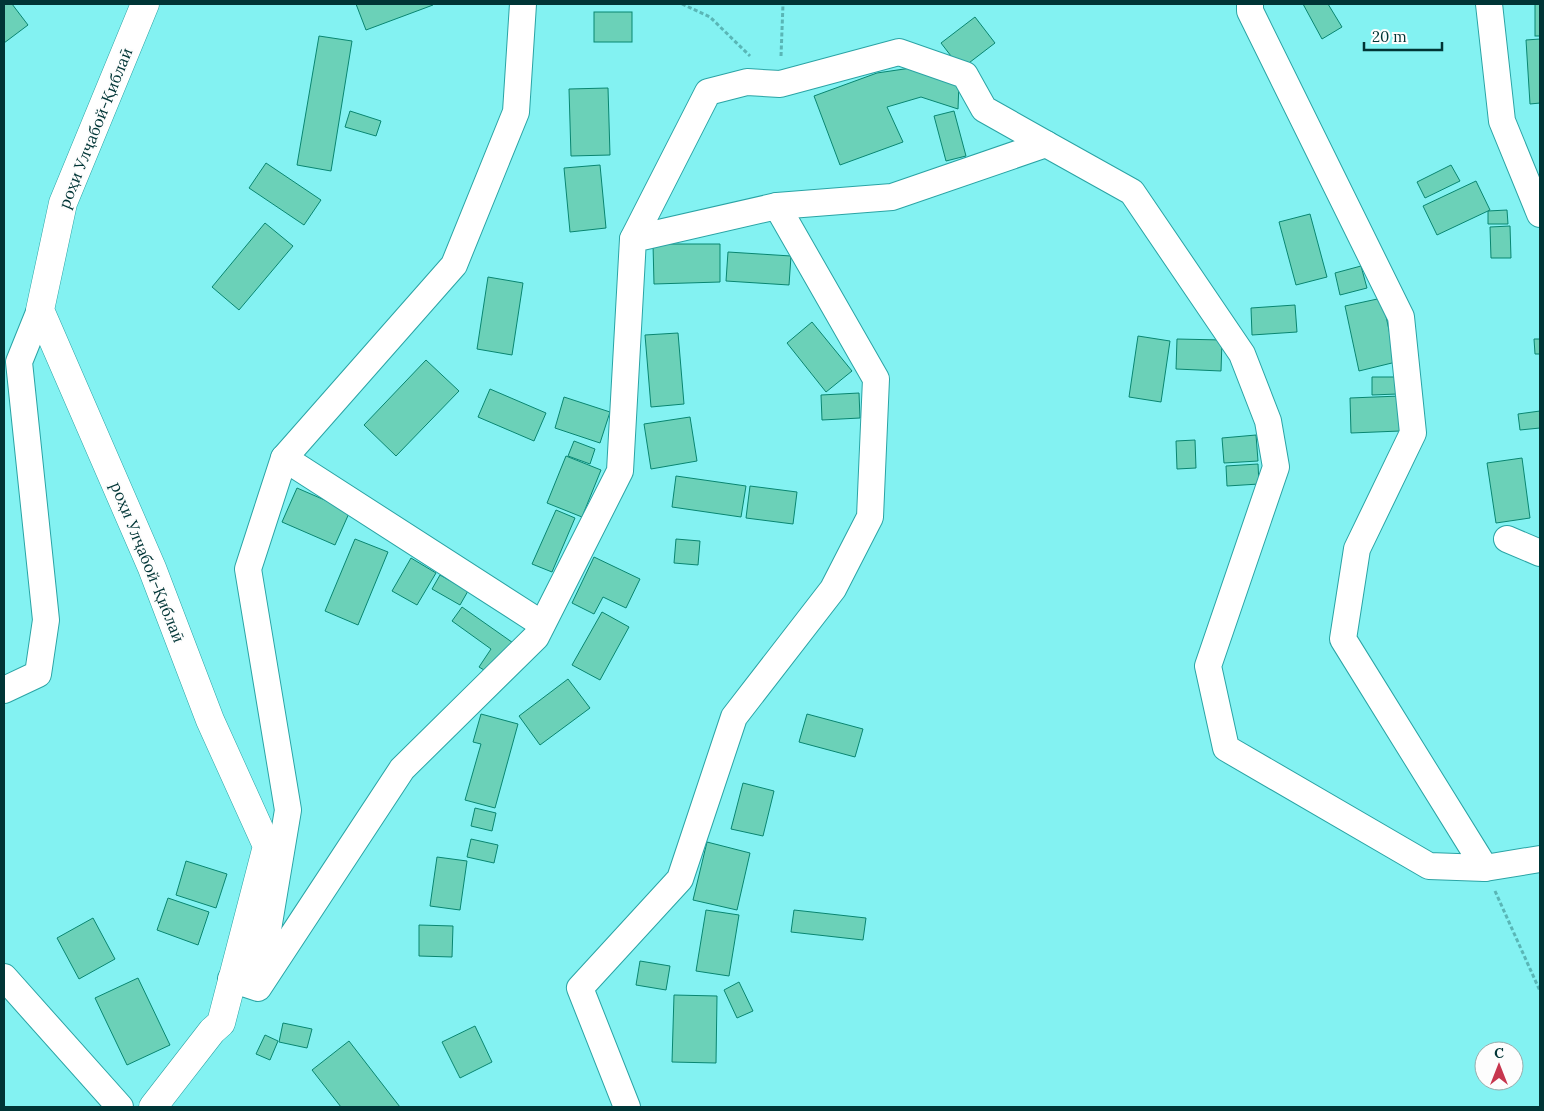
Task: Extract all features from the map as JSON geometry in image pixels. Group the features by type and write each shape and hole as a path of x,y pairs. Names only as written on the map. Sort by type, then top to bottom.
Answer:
{"street":[{"name":"роҳи Улҷабой-Қиблаӣ","path":"145,4 63,203 40,310 152,568 210,720 267,846 221,1023 212,1031 153,1107"},
{"path":"258,988 288,810 248,569 284,458 454,265 516,112 523,4"},
{"path":"1250,4 1250,11 1401,317 1413,433 1357,549 1343,638 1484,868"},
{"path":"1489,4 1502,121 1540,214"},
{"path":"258,988 402,769 536,637 620,471 633,239 700,112 708,92 747,82 780,84 899,52 965,75 984,109 1132,192 1242,354 1268,420 1276,467 1208,666 1226,748 1429,866 1484,868 1540,860"},
{"path":"633,239 777,206 892,197 1046,144"},
{"path":"627,1107 580,988 680,879 734,717 833,589 870,517 876,379 777,206"},
{"path":"4,690 38,674 46,620 19,362 40,310"},
{"path":"284,458 542,624"},
{"path":"1507,540 1540,553"},
{"path":"4,977 120,1107"},
{"path":"231,979 258,988"}],"path":[{"path":"682,4 710,17 780,84"},
{"path":"780,84 783,4"},
{"path":"1484,868 1540,991"}],"building":[{"path":"4,4 12,4 28,25 4,43"},
{"path":"356,4 433,4 433,5 366,30"},
{"path":"1303,4 1328,4 1342,27 1322,39"},
{"path":"1535,4 1540,4 1540,36 1535,36"},
{"path":"594,12 632,12 632,42 594,42"},
{"path":"975,17 995,43 961,69 941,43"},
{"path":"319,36 352,41 331,171 297,165"},
{"path":"1540,39 1540,103 1530,104 1526,40"},
{"path":"911,68 959,82 958,109 921,97 887,107 903,142 840,165 814,96 877,73"},
{"path":"608,88 610,155 571,156 569,89"},
{"path":"350,111 381,121 376,136 345,127"},
{"path":"954,111 966,156 946,161 934,116"},
{"path":"266,163 321,200 304,225 249,188"},
{"path":"600,165 606,228 570,232 564,168"},
{"path":"1451,165 1460,181 1425,198 1417,182"},
{"path":"1476,181 1490,210 1437,235 1423,206"},
{"path":"1507,210 1508,224 1488,224 1488,211"},
{"path":"1310,214 1327,277 1296,285 1279,222"},
{"path":"265,223 293,246 239,310 212,287"},
{"path":"1510,226 1511,258 1491,258 1490,227"},
{"path":"653,244 720,244 720,282 654,284"},
{"path":"728,252 791,256 789,285 726,281"},
{"path":"1361,266 1367,288 1340,295 1335,273"},
{"path":"488,277 523,283 512,355 477,349"},
{"path":"1382,298 1396,362 1359,371 1345,306"},
{"path":"1295,305 1297,332 1252,335 1251,308"},
{"path":"812,322 852,371 826,392 787,343"},
{"path":"678,333 684,404 651,407 645,335"},
{"path":"1138,336 1170,341 1161,402 1129,397"},
{"path":"1177,339 1222,340 1221,371 1176,369"},
{"path":"1534,339 1540,339 1540,354 1535,354"},
{"path":"426,360 459,391 396,456 364,425"},
{"path":"1372,377 1397,377 1397,394 1372,395"},
{"path":"490,389 546,413 534,441 478,417"},
{"path":"859,393 860,418 822,420 821,395"},
{"path":"1400,396 1400,431 1351,433 1350,398"},
{"path":"564,397 610,412 600,443 555,428"},
{"path":"1540,411 1540,428 1520,430 1518,414"},
{"path":"690,417 697,461 651,469 644,424"},
{"path":"1256,435 1258,461 1224,463 1222,438"},
{"path":"1195,440 1196,468 1177,469 1176,441"},
{"path":"574,441 595,449 590,464 568,456"},
{"path":"566,456 601,470 582,517 547,503"},
{"path":"1522,458 1530,518 1496,523 1487,463"},
{"path":"1258,464 1259,484 1227,486 1226,466"},
{"path":"676,476 746,486 741,517 672,507"},
{"path":"750,486 797,492 793,524 746,518"},
{"path":"297,488 350,511 335,545 282,522"},
{"path":"556,510 575,518 552,572 532,564"},
{"path":"355,539 388,552 358,625 325,611"},
{"path":"676,539 700,541 698,565 674,563"},
{"path":"594,557 640,579 626,608 603,597 594,614 572,603"},
{"path":"411,558 436,573 417,605 392,591"},
{"path":"440,575 468,591 460,605 432,589"},
{"path":"462,607 516,645 494,676 479,667 491,649 452,621"},
{"path":"602,612 629,627 600,680 572,665"},
{"path":"568,679 590,708 540,745 519,716"},
{"path":"481,714 518,724 495,808 465,800 481,744 473,742"},
{"path":"807,714 863,729 855,757 799,742"},
{"path":"743,783 774,791 763,836 731,829"},
{"path":"475,808 496,813 492,831 471,826"},
{"path":"471,839 498,845 494,863 467,857"},
{"path":"707,842 750,853 737,910 693,900"},
{"path":"437,857 467,861 460,910 430,906"},
{"path":"186,861 227,874 216,908 176,895"},
{"path":"168,898 209,912 198,945 157,930"},
{"path":"706,910 739,915 729,976 696,971"},
{"path":"794,910 866,918 863,940 791,932"},
{"path":"93,918 115,959 79,979 57,938"},
{"path":"419,925 453,926 452,957 419,956"},
{"path":"640,961 670,966 666,990 636,985"},
{"path":"138,978 170,1045 127,1065 95,998"},
{"path":"739,982 753,1011 737,1018 724,990"},
{"path":"674,995 717,996 716,1063 672,1062"},
{"path":"283,1023 312,1029 307,1048 279,1042"},
{"path":"475,1026 492,1062 460,1078 442,1042"},
{"path":"265,1035 278,1041 270,1060 256,1054"},
{"path":"349,1041 400,1107 341,1107 312,1070"}]}
